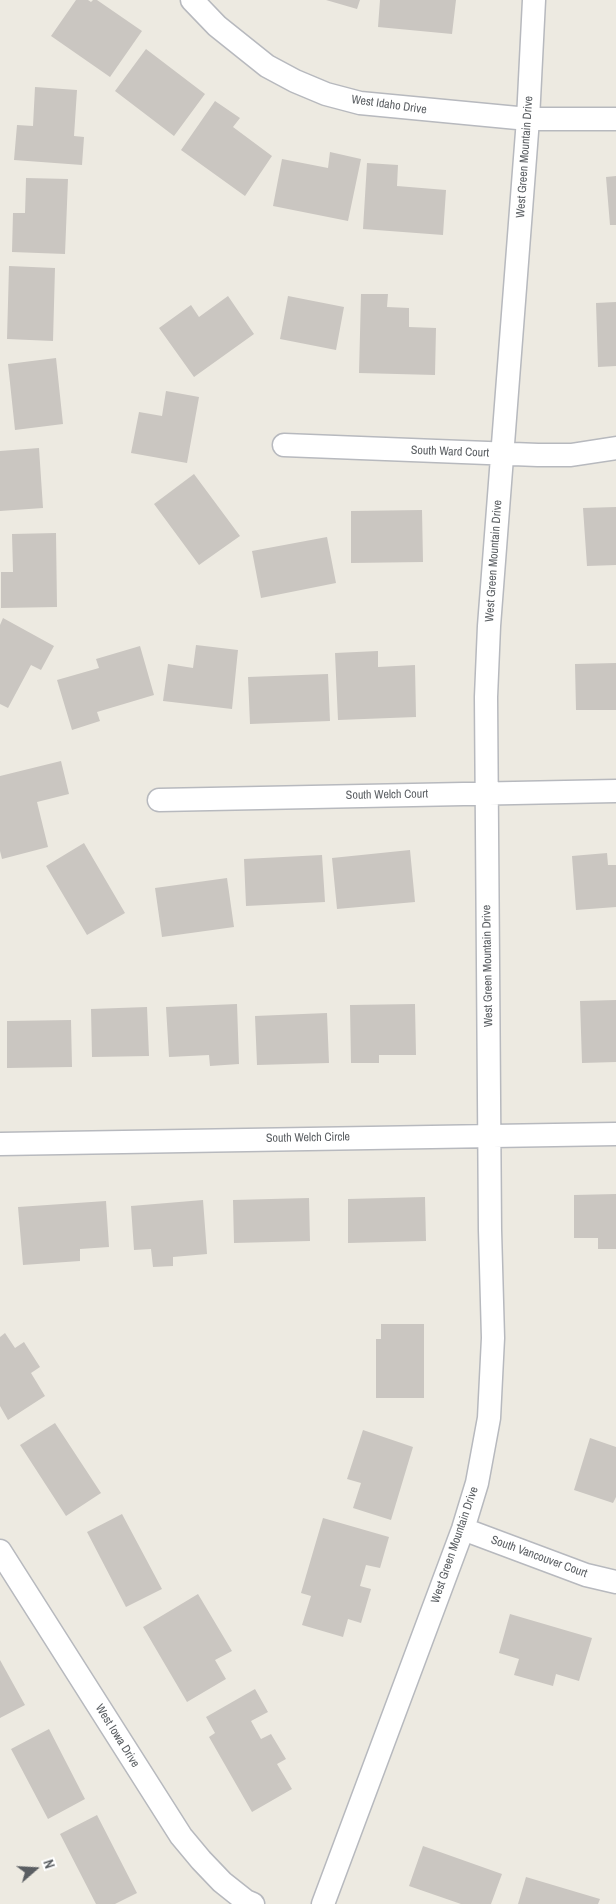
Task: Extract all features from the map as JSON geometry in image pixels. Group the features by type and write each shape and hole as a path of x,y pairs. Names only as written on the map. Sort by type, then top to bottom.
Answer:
{"street":[{"name":"West Idaho Drive","path":"192,0 243,48 268,66 295,81 326,94 360,104 528,119 616,119"},
{"name":"West Green Mountain Drive","path":"323,1904 463,1529 477,1483 489,1418 493,1338 489,1136 486,697 489,626 528,119 534,0"},
{"name":"South Ward Court","path":"284,445 571,455 616,448"},
{"name":"South Welch Court","path":"158,800 616,791"},
{"name":"South Welch Circle","path":"0,1144 616,1134"},
{"name":"South Vancouver Court","path":"463,1529 586,1575 616,1582"},
{"name":"West Iowa Drive","path":"0,1552 181,1836 222,1882 253,1904"}],"building":[{"path":"76,0 88,0 91,2 97,0 142,31 110,77 51,36"},
{"path":"326,0 360,0 357,9"},
{"path":"380,0 456,0 452,34 378,27"},
{"path":"146,49 205,94 174,136 115,91"},
{"path":"35,87 77,90 74,136 84,137 82,165 14,160 17,125 33,126"},
{"path":"215,101 240,118 233,127 272,156 245,196 181,150"},
{"path":"330,152 361,159 348,221 273,206 282,159 328,168"},
{"path":"367,163 398,165 397,186 446,190 443,235 363,229"},
{"path":"616,176 616,225 610,225 606,177"},
{"path":"26,178 68,179 65,254 12,252 13,213 25,213"},
{"path":"9,266 55,268 53,341 7,339"},
{"path":"361,294 388,294 387,307 409,308 409,327 436,328 435,375 359,373"},
{"path":"228,296 254,334 194,377 159,328 191,305 199,317"},
{"path":"288,296 344,307 336,350 280,339"},
{"path":"616,302 616,366 598,367 596,303"},
{"path":"56,358 63,424 15,430 8,364"},
{"path":"166,391 199,397 187,463 131,453 139,412 162,416"},
{"path":"39,448 43,508 0,511 0,451"},
{"path":"194,474 240,536 199,565 154,504"},
{"path":"616,507 616,565 587,566 583,508"},
{"path":"422,510 423,562 351,563 351,511"},
{"path":"56,533 57,607 1,608 1,572 13,572 12,534"},
{"path":"327,537 336,583 261,598 252,551"},
{"path":"3,618 54,646 41,670 31,665 8,708 0,704 0,625"},
{"path":"196,645 238,650 232,709 163,701 168,664 193,668"},
{"path":"140,646 154,695 97,712 100,721 72,730 57,680 99,668 96,659"},
{"path":"378,651 378,667 415,665 416,717 338,720 335,653"},
{"path":"616,663 616,710 576,710 575,664"},
{"path":"328,674 330,721 250,724 248,677"},
{"path":"61,761 69,794 37,802 48,847 2,859 0,851 0,776"},
{"path":"84,843 125,913 87,935 46,866"},
{"path":"410,850 415,902 337,909 332,858"},
{"path":"607,853 608,865 616,865 616,907 576,910 572,856"},
{"path":"322,855 325,902 246,906 244,859"},
{"path":"227,878 234,927 162,937 155,888"},
{"path":"616,1000 616,1062 582,1063 580,1001"},
{"path":"237,1004 239,1064 210,1066 209,1055 169,1057 166,1007"},
{"path":"415,1004 416,1055 379,1055 379,1063 351,1063 350,1005"},
{"path":"147,1007 149,1056 92,1057 91,1009"},
{"path":"327,1013 329,1063 257,1065 255,1016"},
{"path":"71,1020 72,1067 7,1068 7,1021"},
{"path":"616,1194 616,1249 598,1249 598,1238 574,1238 574,1195"},
{"path":"425,1197 426,1241 348,1243 348,1199"},
{"path":"309,1198 310,1241 234,1243 233,1200"},
{"path":"203,1200 207,1254 173,1257 173,1266 153,1267 151,1249 134,1250 131,1206"},
{"path":"106,1201 109,1247 80,1249 80,1261 23,1265 18,1207"},
{"path":"381,1324 424,1324 424,1398 376,1398 376,1339 381,1339"},
{"path":"5,1333 15,1348 24,1342 40,1367 31,1373 45,1396 8,1420 0,1406 0,1337"},
{"path":"55,1423 101,1493 66,1516 20,1445"},
{"path":"363,1430 413,1447 391,1520 353,1508 361,1483 347,1479"},
{"path":"590,1438 616,1447 616,1497 613,1503 574,1490"},
{"path":"122,1514 162,1589 126,1607 87,1532"},
{"path":"323,1518 389,1537 380,1568 366,1565 360,1586 371,1589 361,1623 348,1619 343,1637 302,1625 311,1596 301,1593"},
{"path":"198,1594 232,1651 215,1660 226,1679 187,1702 143,1627"},
{"path":"510,1614 592,1638 579,1681 556,1674 553,1686 514,1675 519,1659 499,1653"},
{"path":"0,1660 25,1705 0,1718"},
{"path":"255,1689 268,1712 251,1721 261,1739 271,1734 286,1759 277,1764 292,1789 252,1812 209,1737 215,1733 206,1717"},
{"path":"49,1729 85,1799 48,1819 11,1749"},
{"path":"97,1815 137,1893 115,1904 96,1904 60,1834"},
{"path":"423,1846 502,1874 491,1904 461,1904 409,1886"},
{"path":"526,1877 600,1899 598,1904 518,1904"}]}
